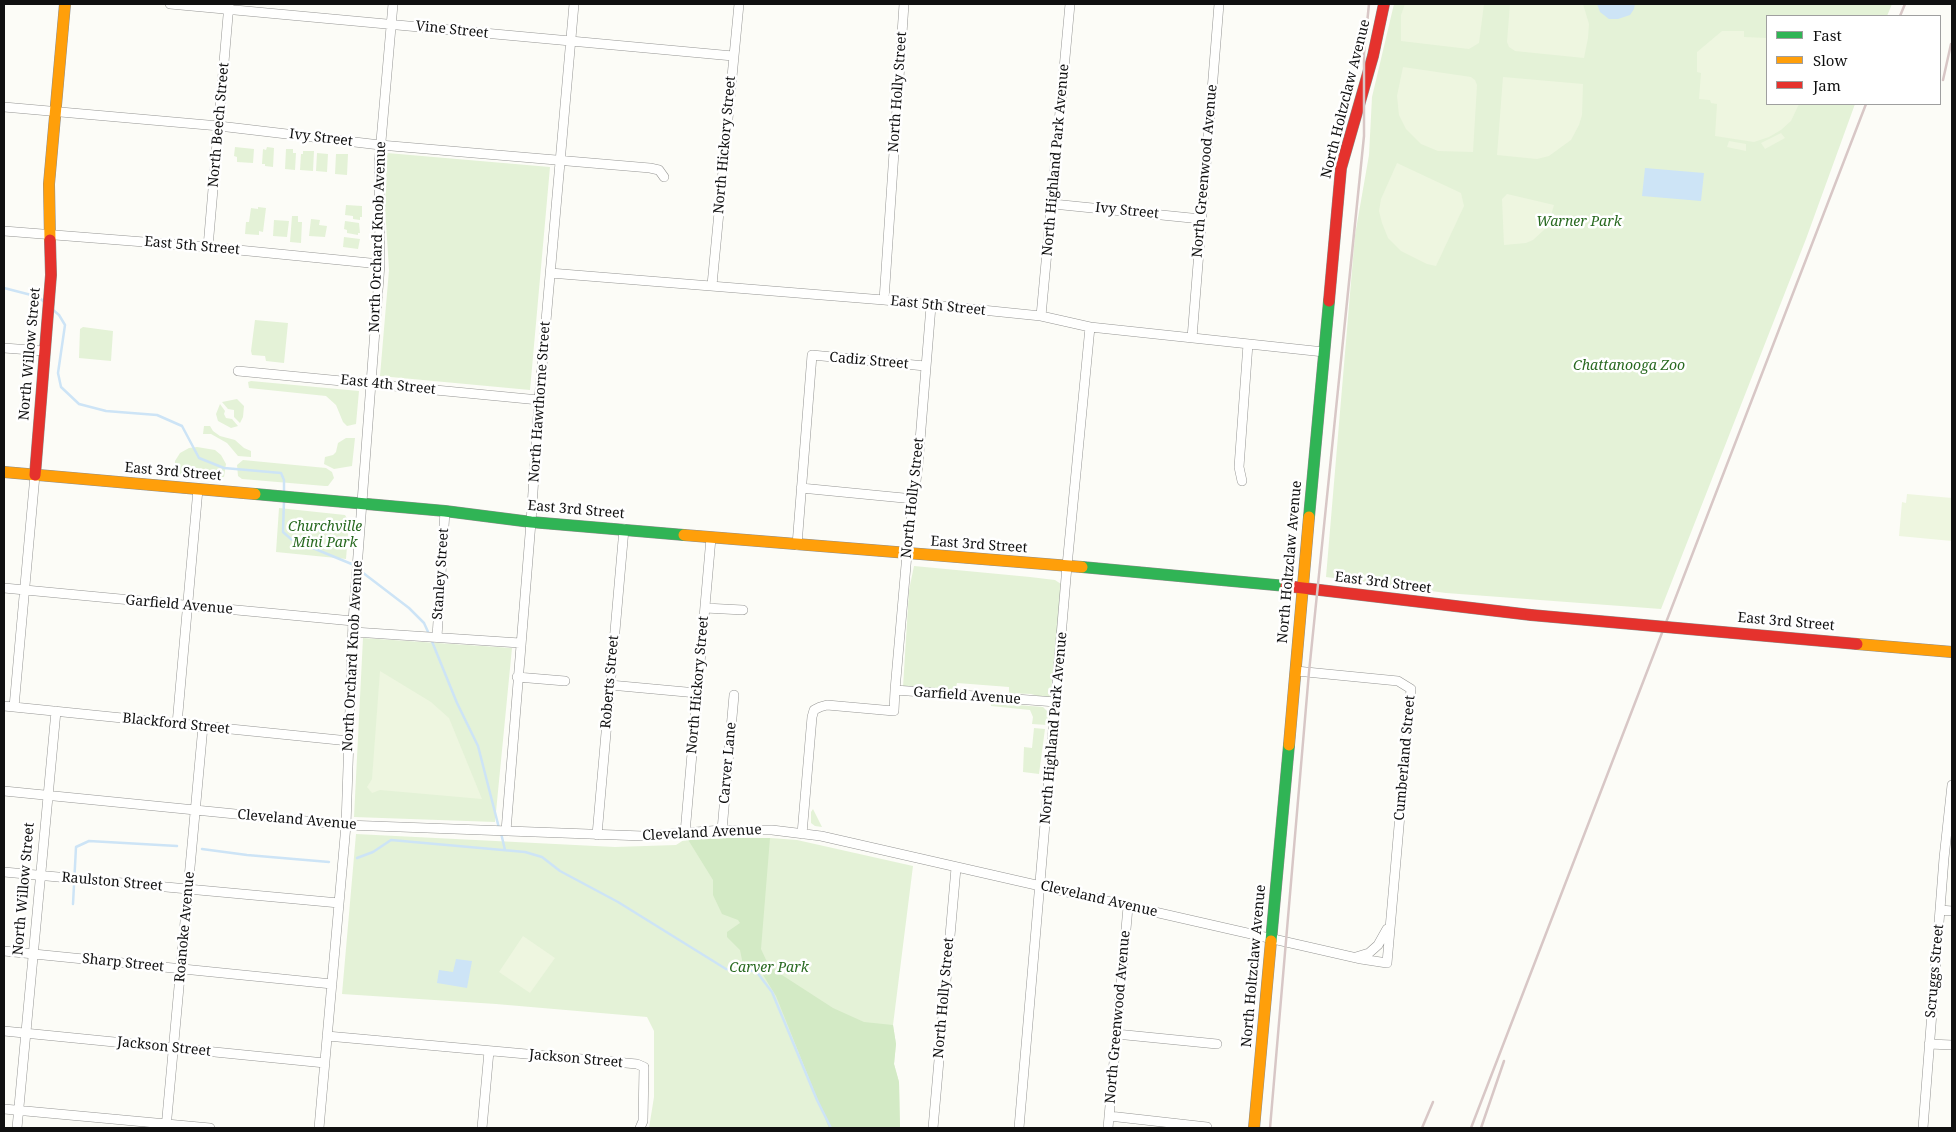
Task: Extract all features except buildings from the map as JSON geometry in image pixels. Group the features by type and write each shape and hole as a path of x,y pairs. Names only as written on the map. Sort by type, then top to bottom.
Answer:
{"main road":[{"name":"North Willow Street","path":"35,475 51,275 49,184 65,4"},
{"name":"North Holtzclaw Avenue","path":"1254,1128 1342,168 1374,56 1384,4"},
{"name":"East 3rd Street","path":"4,472 445,511 531,522 710,538 1068,566 1302,588 1531,615 1952,652"}],"street":[{"name":"Vine Street","path":"170,4 229,6 570,42 733,56"},
{"name":"North Orchard Knob Avenue","path":"319,1128 346,825 353,622 380,264 380,145 394,4"},
{"name":"North Hawthorne Street","path":"506,831 539,400 574,4"},
{"name":"North Hickory Street","path":"712,286 739,4"},
{"name":"North Holly Street","path":"884,300 904,4"},
{"name":"North Highland Park Avenue","path":"1041,316 1053,204 1070,4"},
{"name":"North Greenwood Avenue","path":"1192,338 1219,4"},
{"name":"North Beech Street","path":"208,247 229,6"},
{"name":"Ivy Street","path":"4,107 219,126 380,145 650,168 659,170 664,177"},
{"name":"Ivy Street","path":"1053,204 1201,219"},
{"name":"East 5th Street","path":"4,231 208,247 380,264"},
{"name":"East 5th Street","path":"550,273 884,300 1041,316 1090,328 1324,352"},
{"name":"North Holly Street","path":"895,690 931,306"},
{"name":"North Highland Park Avenue","path":"1019,1128 1090,328"},
{"path":"1242,481 1239,467 1248,344"},
{"path":"4,348 44,351"},
{"name":"Cadiz Street","path":"801,488 812,355 925,366"},
{"name":"East 4th Street","path":"238,371 539,400"},
{"name":"North Willow Street","path":"14,707 35,475"},
{"path":"797,545 801,488 914,499"},
{"path":"177,724 198,489"},
{"name":"Stanley Street","path":"437,637 445,511"},
{"name":"Roberts Street","path":"597,835 624,529"},
{"name":"North Hickory Street","path":"685,833 710,538"},
{"name":"Garfield Avenue","path":"4,588 353,622"},
{"path":"705,608 744,610"},
{"path":"354,632 520,643"},
{"name":"Cumberland Street","path":"1296,671 1398,681 1411,689 1387,963"},
{"path":"517,677 565,681"},
{"path":"610,685 697,693"},
{"name":"Garfield Avenue","path":"802,834 814,710 827,705 894,711 895,690 1056,702"},
{"name":"Carver Lane","path":"722,830 734,695"},
{"name":"Blackford Street","path":"4,706 349,741"},
{"name":"North Willow Street","path":"16,1128 56,711"},
{"name":"Roanoke Avenue","path":"166,1126 203,726"},
{"name":"Scruggs Street","path":"1923,1128 1940,910 1948,859 1952,785"},
{"name":"Cleveland Avenue","path":"4,791 346,825 643,836 722,830 772,830 821,836 1353,958 1387,963"},
{"name":"North Holly Street","path":"933,1128 956,868"},
{"name":"Raulston Street","path":"4,872 339,903"},
{"name":"North Greenwood Avenue","path":"1108,1128 1128,907"},
{"path":"1940,910 1952,911"},
{"name":"Cumberland Street","path":"1353,958 1369,953 1378,945 1384,937 1391,914"},
{"name":"Sharp Street","path":"4,951 332,984"},
{"name":"Jackson Street","path":"4,1030 325,1063"},
{"path":"1116,1034 1217,1044"},
{"name":"Jackson Street","path":"327,1036 637,1064 644,1067 641,1124"},
{"path":"1929,1044 1952,1045"},
{"path":"482,1128 489,1051"},
{"path":"4,1109 166,1126 210,1128"},
{"path":"1109,1116 1207,1127"}],"green space":[{"name":"Warner Park","path":"1394,4 1892,4 1887,15 1766,15 1766,105 1855,105 1806,239 1661,609 1446,593 1326,577 1355,235 1369,155 1372,97"},
{"path":"1405,4 1484,4 1479,43 1469,49 1401,41 1401,15"},
{"path":"1510,4 1583,4 1589,24 1584,58 1515,51 1509,47 1507,42"},
{"path":"1722,31 1744,31 1744,37 1766,38 1766,105 1799,105 1791,121 1769,137 1754,142 1715,136 1717,104 1711,103 1710,100 1699,99 1701,73 1697,72 1697,52"},
{"path":"1403,67 1471,77 1475,80 1477,85 1473,152 1438,151 1421,144 1406,129 1399,115 1397,96"},
{"path":"1503,77 1583,84 1582,115 1571,140 1549,156 1537,159 1497,155"},
{"path":"1781,133 1785,138 1765,149 1761,143"},
{"path":"1729,141 1746,144 1746,151 1727,147"},
{"path":"235,147 254,149 253,163 237,162 237,157 234,156"},
{"path":"267,147 274,148 273,167 262,164 263,149 266,150"},
{"path":"286,149 293,149 293,153 296,153 295,170 285,169"},
{"path":"303,151 314,151 313,171 300,170 301,154 303,154"},
{"path":"317,153 328,154 327,172 316,171"},
{"path":"387,153 550,167 530,390 380,376 389,270 385,207"},
{"path":"336,154 348,154 347,175 335,174"},
{"path":"1397,163 1461,193 1464,206 1436,266 1427,264 1401,251 1388,238 1382,223 1379,211 1381,199"},
{"path":"1507,194 1554,205 1549,222 1544,230 1533,240 1526,243 1504,245 1502,199"},
{"path":"346,205 362,206 362,217 360,217 360,220 353,219 353,216 345,215"},
{"path":"258,207 266,208 263,232 259,231 259,235 245,234 246,222 249,222 251,208 258,209"},
{"path":"292,216 298,216 298,222 302,222 301,243 290,242"},
{"path":"311,219 320,220 319,225 327,226 325,237 309,236"},
{"path":"274,220 289,221 287,237 273,236"},
{"path":"345,221 359,223 360,233 358,235 347,233 347,230 344,229"},
{"path":"344,237 360,239 358,249 343,247"},
{"path":"255,320 288,323 284,363 266,361 265,356 252,355"},
{"path":"83,327 113,331 111,361 79,358 80,329"},
{"path":"248,382 359,391 356,424 347,426 343,422 336,405 326,396 249,388"},
{"path":"237,399 244,406 243,417 240,423 234,417 234,410 228,409 222,402"},
{"path":"220,404 225,411 226,418 232,419 238,426 231,428 218,421 216,414"},
{"path":"204,426 210,426 220,436 235,440 251,451 251,457 238,456 227,443 211,434 203,434"},
{"path":"346,438 355,438 352,466 334,469 324,464 325,457 333,455 336,452 338,443"},
{"path":"197,447 215,450 221,455 226,464 224,477 207,478 178,475 175,461 180,453 189,448"},
{"path":"243,460 326,468 332,472 334,478 328,486 242,479 238,476 237,465"},
{"path":"1907,494 1952,498 1952,541 1899,536 1902,502 1906,503"},
{"name":"Churchville Mini Park","path":"279,508 345,515 349,522 346,559 276,552"},
{"path":"914,566 1055,580 1061,584 1054,669 1049,699 1031,694 1009,693 1009,687 957,683 955,691 903,687 909,590"},
{"path":"363,638 512,648 495,822 354,817"},
{"path":"380,671 431,702 449,718 482,799 380,790 372,793 367,787 372,779"},
{"path":"991,703 1043,707 1049,713 1047,725 1032,724 1033,717 1030,710 991,706"},
{"path":"1034,728 1045,729 1039,774 1023,772 1024,747 1032,748"},
{"path":"813,809 822,827 811,823 811,812"},
{"name":"Carver Park","path":"356,834 615,847 676,845 687,838 770,838 797,840 913,866 893,1025 896,1044 894,1064 899,1082 900,1128 649,1128 654,1097 654,1031 647,1017 496,1004 342,994"},
{"path":"687,838 770,838 761,949 767,962 782,975 833,1008 864,1022 893,1025 896,1044 894,1064 899,1082 900,1128 829,1128 776,996 760,970 743,965 740,950 727,937 727,932 740,923 738,920 722,914 713,895 713,880"},
{"path":"523,936 555,958 530,993 499,972"}],"water":[{"path":"1597,4 1635,4 1630,15 1618,19 1609,19 1600,12"},
{"path":"1645,168 1704,173 1701,201 1642,196"},
{"path":"456,959 472,961 467,988 437,983 439,970 453,972"}],"waterway":[{"path":"4,288 39,297 44,302"},
{"path":"52,309 59,315 65,325 58,373 61,387 79,404 106,411 157,415 182,426 199,458 224,468 281,473 284,480 284,492"},
{"path":"284,500 283,532 291,539 354,565"},
{"path":"358,569 409,608 424,623 429,634"},
{"path":"431,639 457,703 478,746 499,828"},
{"path":"501,833 505,850"},
{"path":"357,858 373,852 391,840 525,852 542,857 560,871 618,902 726,969 756,971 772,992 817,1100 831,1128"},
{"path":"73,904 76,847 89,841 177,846"},
{"path":"202,849 329,862"}],"railway":[{"path":"1270,1128 1309,672 1364,136 1364,53 1369,4"},
{"path":"1900,15 1905,4"},
{"path":"1943,80 1951,44"},
{"path":"1471,1128 1866,105"},
{"path":"1481,1128 1504,1061"},
{"path":"1422,1128 1433,1102"}],"traffic: fast":[{"path":"1309,517 1329,301"},
{"path":"255,494 445,511 531,522 684,535"},
{"path":"1082,567 1286,586"},
{"path":"1271,941 1289,745"}],"traffic: slow":[{"path":"50,240 49,184 65,4"},
{"path":"4,472 255,494"},
{"path":"1289,745 1309,517"},
{"path":"684,535 1082,567"},
{"path":"1857,644 1952,652"},
{"path":"1254,1128 1271,941"}],"traffic: jam":[{"path":"1329,301 1341,168 1373,56 1384,4"},
{"path":"35,475 51,275 50,240"},
{"path":"1286,586 1531,615"},
{"path":"1531,615 1857,644"}],"park label":[{"name":"Chattanooga Zoo","path":"1629,366"}]}
